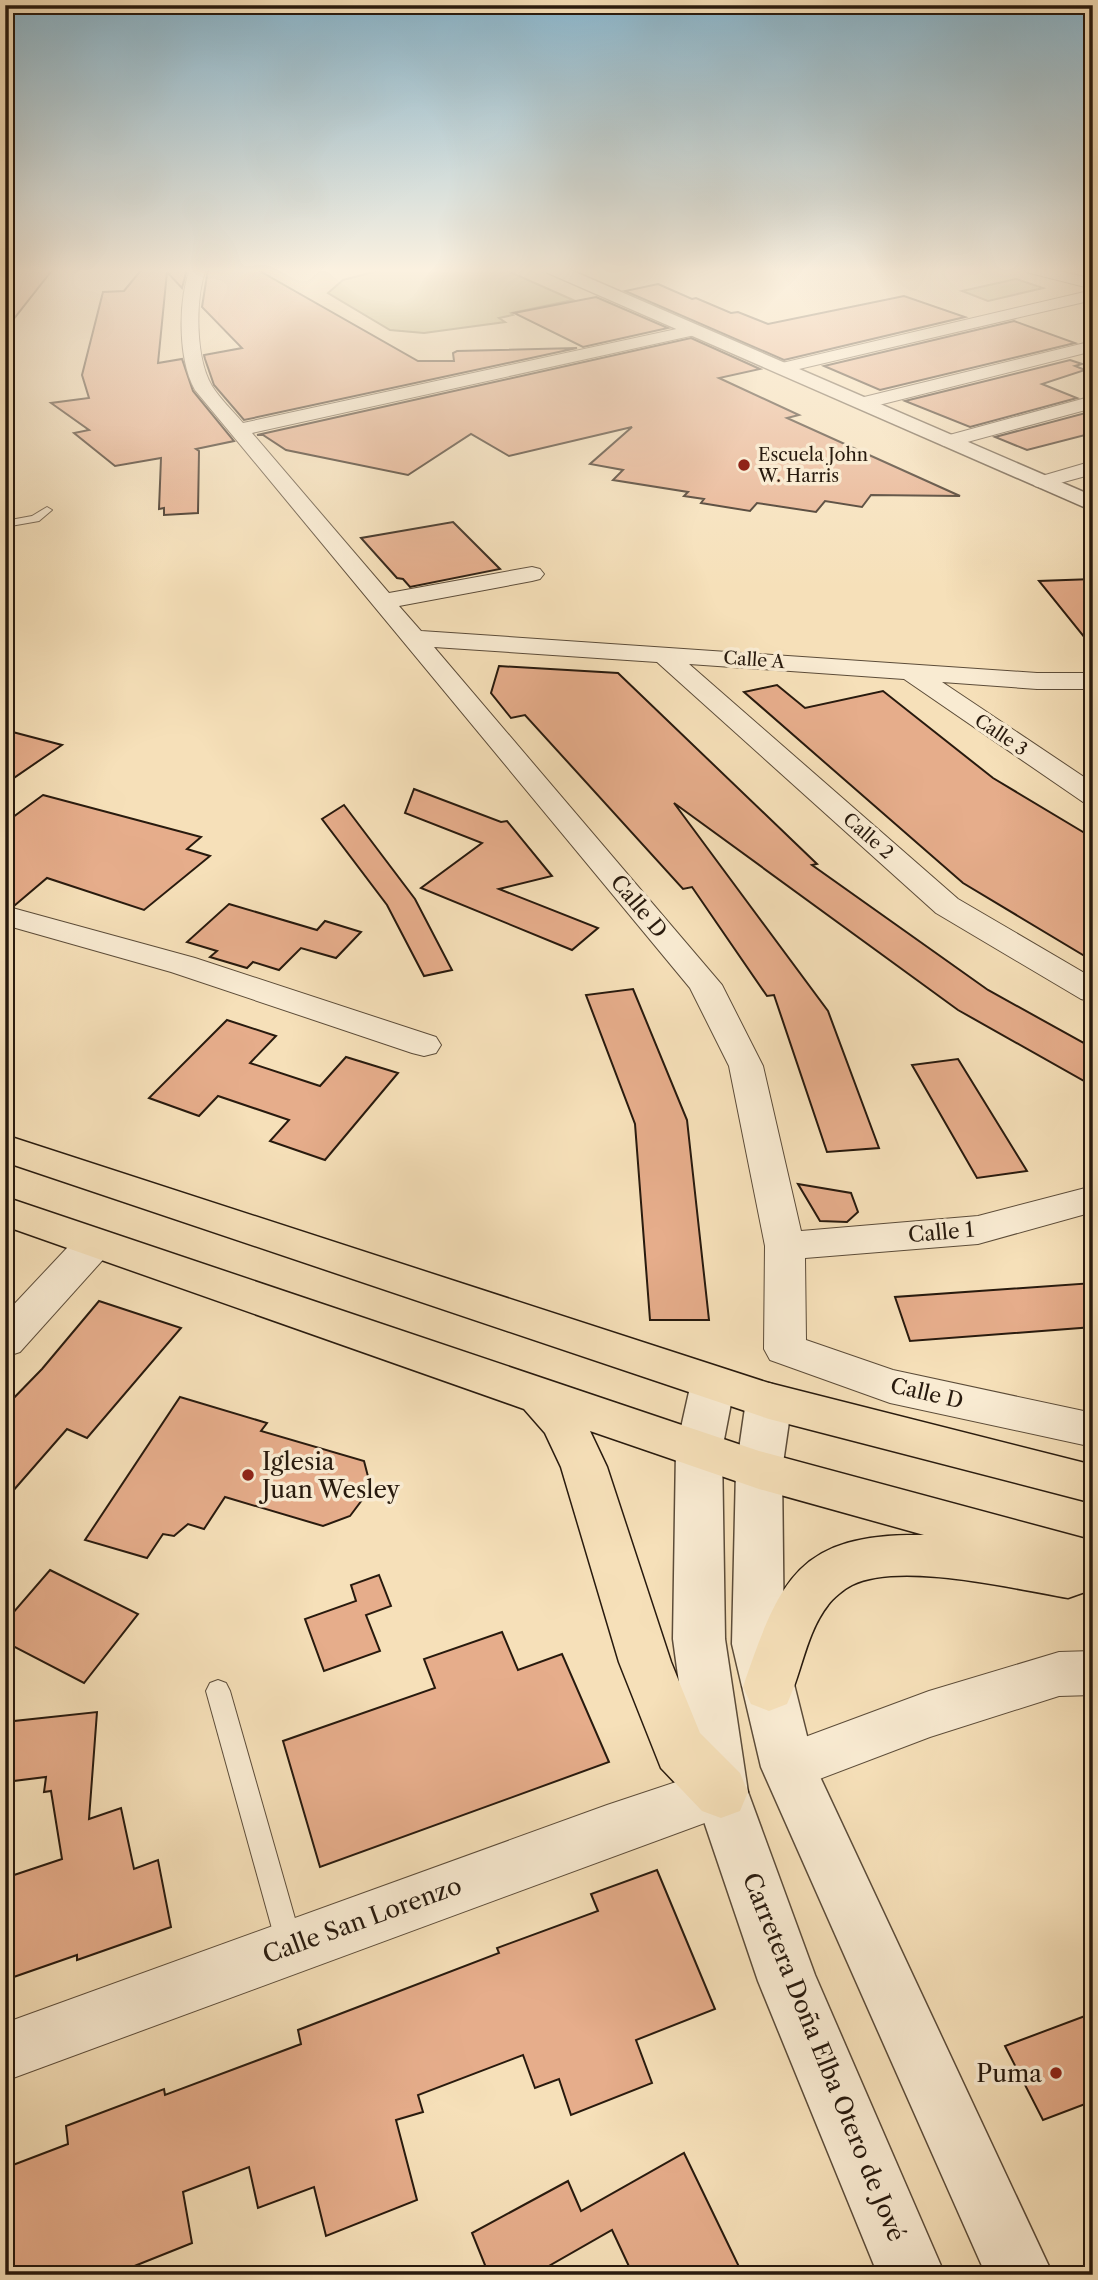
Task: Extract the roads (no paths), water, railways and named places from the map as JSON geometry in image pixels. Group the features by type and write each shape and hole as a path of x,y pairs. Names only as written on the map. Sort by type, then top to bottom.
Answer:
{"main road":[{"path":"5,1148 769,1401 1093,1484"},
{"path":"5,1211 759,1470 1093,1562"},
{"path":"539,1396 562,1422 584,1467 645,1662 680,1750 721,1792"},
{"path":"769,1687 787,1633 812,1587 841,1564 877,1556 923,1555 1093,1581"}],"street":[{"name":"Calle D","path":"199,375 202,386 238,430 385,601 705,985 746,1066 785,1246 785,1349 890,1386 1093,1430"},
{"path":"238,430 488,375"},
{"path":"799,375 1093,504"},
{"path":"863,403 974,375"},
{"path":"949,441 1093,402"},
{"path":"1042,482 1093,467"},
{"path":"385,601 532,574"},
{"name":"Calle A","path":"415,638 1037,681 1093,681"},
{"name":"Calle 2","path":"661,653 947,906 1093,992"},
{"name":"Calle 3","path":"909,672 1093,796"},
{"path":"5,915 183,965 424,1045"},
{"name":"Calle 1","path":"785,1246 978,1230 1093,1199"},
{"path":"5,1341 95,1243"},
{"name":"Carretera Doña Elba Otero de Jové","path":"713,1382 699,1450 699,1639 721,1792 788,1981 912,2275"},
{"path":"769,1401 759,1470 758,1644 788,1767 1020,2275"},
{"path":"788,1767 929,1714 1059,1674 1093,1673"},
{"name":"Calle San Lorenzo","path":"5,2052 290,1946 721,1792"}],"lane":[{"path":"5,524 34,519 47,510"},
{"path":"218,1691 290,1946"}],"place":[{"name":"Escuela John W. Harris","path":"744,465"},
{"name":"Iglesia Juan Wesley","path":"248,1475"},
{"name":"Puma","path":"1056,2073"}]}
